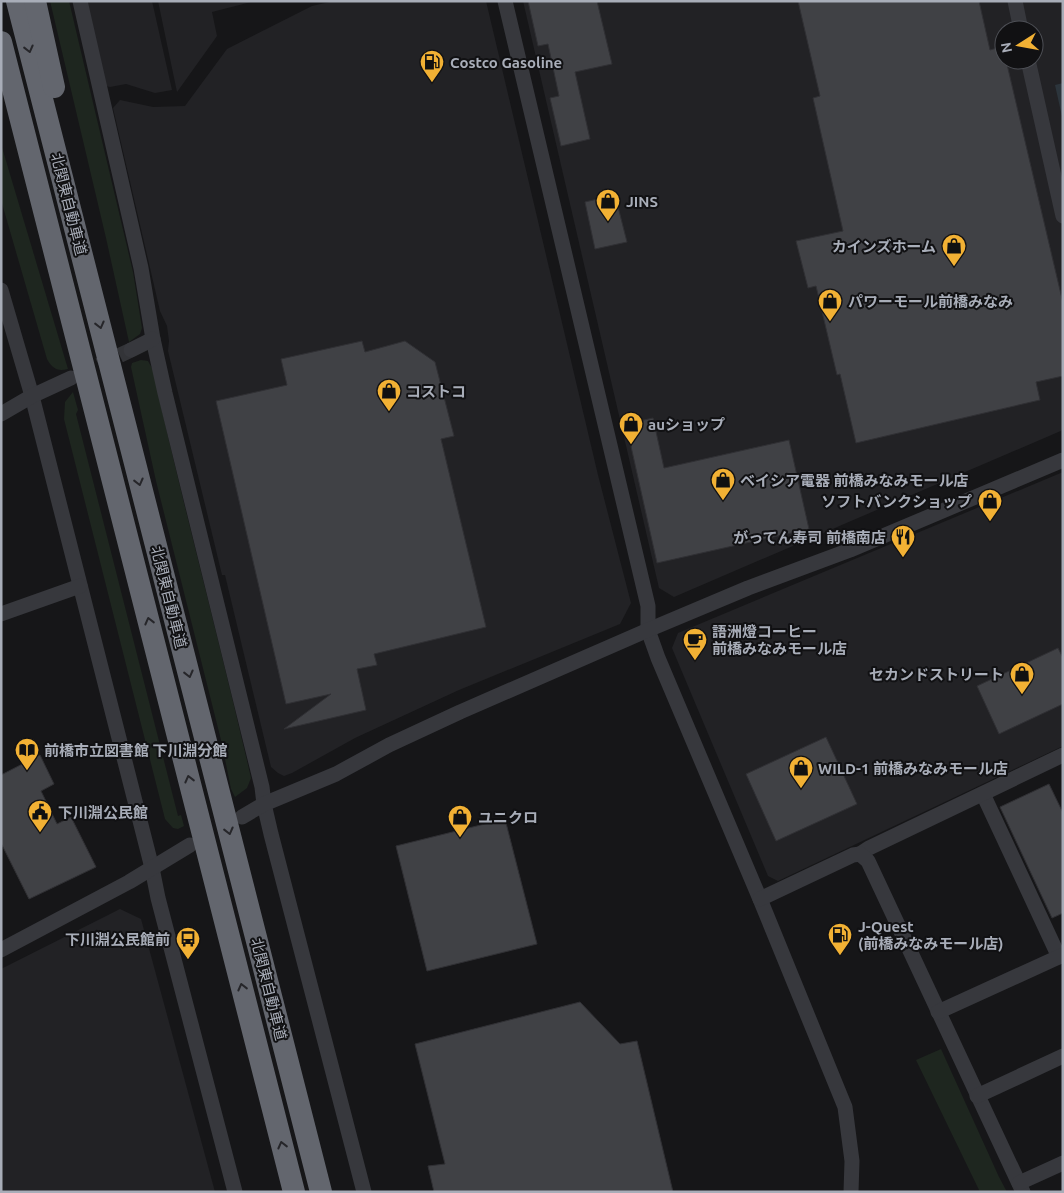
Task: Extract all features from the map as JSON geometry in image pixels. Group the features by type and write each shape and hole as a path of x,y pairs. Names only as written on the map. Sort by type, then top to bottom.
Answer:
{"highway":[{"name":"北関東自動車道","path":"17,1 321,1192"},
{"path":"35,1 50,69 88,278"},
{"name":"北関東自動車道","path":"1,42 294,1192"},
{"path":"1,93 70,311"}],"street":[{"path":"80,1 141,268 152,339 262,787 264,804 364,1192"},
{"path":"505,1 648,606 648,630 846,1107 852,1161 851,1192"},
{"path":"1015,1 1019,20"},
{"path":"1030,70 1063,216"},
{"path":"1,290 32,396 158,898 235,1192"},
{"path":"131,350 152,339"},
{"path":"1,414 32,396 70,378"},
{"path":"242,817 264,804 336,774 389,745 460,712 648,630 748,588 850,550 1063,460"},
{"path":"1,614 80,586"},
{"path":"760,899 853,855 860,854 1063,755"},
{"path":"938,1012 1061,956 983,794"},
{"path":"1,950 129,882 190,845"},
{"path":"860,854 868,861 1021,1188 1063,1162"},
{"path":"977,1096 1063,1056"}],"shaded area":[{"path":"50,1 69,1 133,272 142,328 140,334 129,342 106,238"},
{"path":"86,1 152,1 172,90 155,93 126,84 106,86"},
{"path":"158,1 255,1 212,12 217,36 177,92"},
{"path":"334,1 486,1 598,475 631,603 620,624 459,690 355,738 284,776 271,767 168,351 167,326 160,311 113,108 120,100 153,107 185,106 227,49 312,6"},
{"name":"パワーモール前橋みなみ","path":"523,1 1063,1 1063,430 674,597 659,588"},
{"path":"1063,83 1063,121 1055,85"},
{"path":"1,144 68,369 61,370 55,368 47,359 1,200"},
{"path":"141,360 148,361 153,370 251,778 247,788 235,797 231,789 222,744 156,481 131,367 132,363"},
{"path":"73,392 78,410 76,414 178,816 181,815 184,826 178,829 173,828 165,819 64,419 65,402"},
{"path":"1063,472 1063,746 778,881 768,876 672,648 678,633"},
{"path":"120,909 141,919 215,1192 1,1192 1,969"},
{"path":"941,1049 1007,1192 980,1192 916,1060"}],"building":[{"path":"528,1 597,1 612,64 575,72 590,139 561,146 550,98 559,96 548,44 538,46"},
{"path":"798,1 979,1 990,50 994,49 994,70 1008,70 1063,303 1063,376 1036,382 1040,400 856,443 840,374 837,375 816,286 808,288 796,241 843,231 813,98 820,96"},
{"name":"JINS","path":"615,195 627,242 595,249 585,202"},
{"path":"362,341 365,352 405,341 435,362 454,436 441,439 486,627 374,654 377,665 357,669 366,710 284,729 331,694 286,704 216,401 287,385 281,359"},
{"name":"ベイシア電器 前橋みなみモール店","path":"653,418 664,468 789,440 809,529 657,563 626,424"},
{"name":"セカンドストリート","path":"1058,648 1063,658 1063,704 999,734 977,686"},
{"name":"WILD-1 前橋みなみモール店","path":"826,737 857,804 776,841 746,774"},
{"name":"下川淵公民館","path":"40,755 54,784 41,791 57,824 71,817 96,867 29,899 1,843 1,775"},
{"path":"1049,784 1063,813 1063,913 1052,918 1000,807"},
{"path":"505,819 537,944 427,971 396,846"},
{"path":"580,1002 620,1044 637,1041 673,1192 434,1192 428,1166 445,1164 415,1044"}],"tunnel":[{"path":"78,375 131,350"}],"place":[{"name":"Costco Gasoline","path":"432,83"},
{"name":"JINS","path":"608,222"},
{"name":"カインズホーム","path":"954,267"},
{"name":"パワーモール前橋みなみ","path":"830,322"},
{"name":"コストコ","path":"389,412"},
{"name":"auショップ","path":"631,445"},
{"name":"ベイシア電器 前橋みなみモール店","path":"723,501"},
{"name":"ソフトバンクショップ","path":"990,522"},
{"name":"がってん寿司 前橋南店","path":"903,558"},
{"name":"語洲燈コーヒー 前橋みなみモール店","path":"695,661"},
{"name":"セカンドストリート","path":"1022,695"},
{"name":"前橋市立図書館 下川淵分館","path":"27,771"},
{"name":"WILD-1 前橋みなみモール店","path":"801,789"},
{"name":"下川淵公民館","path":"40,833"},
{"name":"ユニクロ","path":"460,838"},
{"name":"J-Quest (前橋みなみモール店)","path":"840,956"},
{"name":"下川淵公民館前","path":"188,960"}]}
